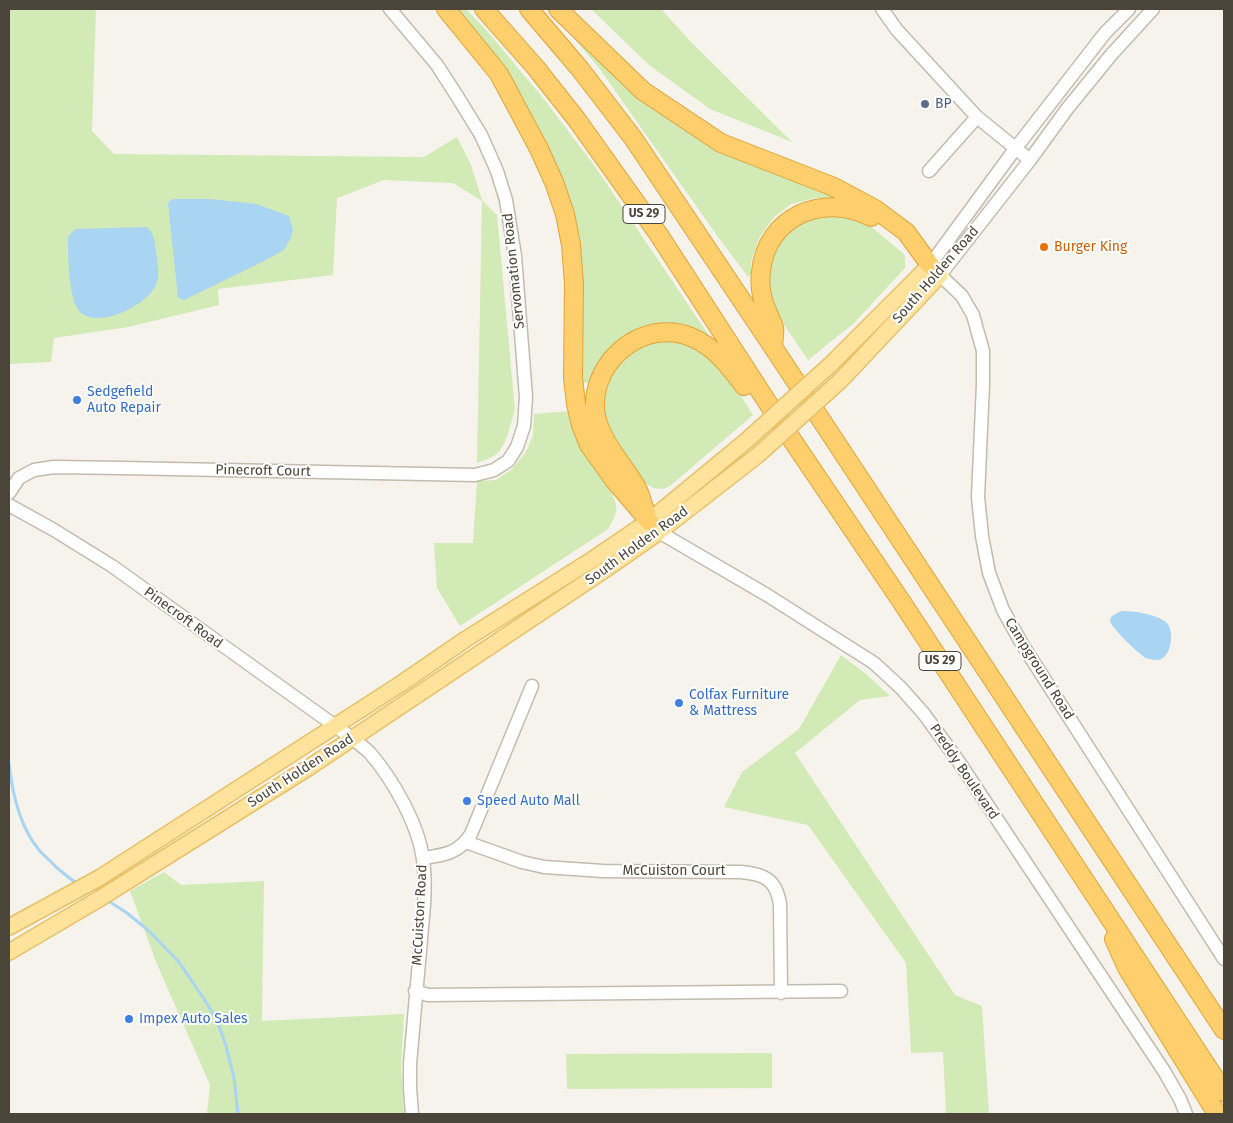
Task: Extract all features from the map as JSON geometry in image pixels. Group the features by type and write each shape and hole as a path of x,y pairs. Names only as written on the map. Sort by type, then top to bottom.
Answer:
{"highway":[{"path":"446,9 499,74 554,182 565,214 571,245 574,284 573,378 581,425 589,444 614,480 654,526"},
{"name":"US 29","path":"484,9 536,68 582,128 658,235 1224,1092"},
{"name":"US 29","path":"529,9 580,69 633,138 1224,1030"},
{"path":"558,9 644,91 720,143 834,187 874,209 906,232 935,270"},
{"path":"773,347 774,326 763,300 761,285 763,260 769,242 783,225 803,213 832,206 859,211 873,218 901,244 935,270"},
{"path":"654,526 638,489 604,438 595,409 601,375 622,348 637,339 670,332 691,337 709,346 727,363 766,416 786,431"},
{"path":"1092,891 1127,968 1217,1114"}],"main road":[{"name":"South Holden Road","path":"9,952 99,900 303,771 606,569 935,270"},
{"name":"South Holden Road","path":"9,927 99,878 402,683 466,639 593,559 654,526 758,455 840,381 935,270"}],"street":[{"name":"Servomation Road","path":"390,9 436,65 481,135 506,200 515,256 526,397 524,426 517,446"},
{"path":"882,9 897,30 977,117 1014,149 1030,160"},
{"name":"South Holden Road","path":"935,270 1014,149 1105,32 1129,9"},
{"name":"South Holden Road","path":"935,270 1030,160 1067,108 1111,55 1153,9"},
{"path":"929,171 977,117"},
{"name":"Campground Road","path":"935,270 962,296 973,315 983,351 978,496 982,536 989,573 1003,610 1022,644 1224,959"},
{"name":"Pinecroft Court","path":"9,493 20,478 34,470 54,467 475,475 494,470 508,461 517,446"},
{"name":"Pinecroft Road","path":"9,505 112,566 352,738"},
{"name":"Preddy Boulevard","path":"654,526 874,663 902,688 924,714 959,762 1028,864 1164,1071 1186,1114"},
{"path":"423,858 446,854 454,851 466,842 476,824 532,686"},
{"name":"McCuiston Road","path":"352,738 369,752 401,798 414,825 423,858 424,905 410,1064 412,1114"},
{"name":"McCuiston Court","path":"466,842 522,862 544,867 603,871 741,872 764,877 772,882 779,896 781,992"},
{"path":"415,991 428,995 841,992"}],"green space":[{"path":"9,9 96,9 92,131 114,154 424,157 457,137 471,165 482,200 497,215 515,410 506,440 499,452 477,463 482,201 453,183 384,180 337,198 333,275 218,289 219,305 128,327 54,338 51,362 9,364"},
{"path":"456,9 466,9 488,32 547,103 596,168 710,337 709,339 630,334 611,348 598,366 591,383 583,383 573,226"},
{"path":"591,9 661,9 692,43 792,142 710,109 649,65"},
{"path":"550,10 650,103 825,187 837,198 816,198 791,204 773,218 759,238 751,262 751,274 748,277 599,68"},
{"path":"816,214 858,218 905,255 905,268 854,323 808,360 772,307 767,287 769,260 779,238 795,222"},
{"path":"646,341 685,341 717,358 753,415 670,486 663,489 653,488 641,480 607,429 602,395 615,363"},
{"path":"569,411 575,434 582,450 614,498 616,507 613,520 608,529 460,626 437,588 434,543 473,543 477,481 496,480 512,469 526,452 533,435 534,414"},
{"path":"841,655 890,696 860,700 795,753 955,995 982,1006 989,1114 946,1114 943,1052 911,1053 906,963 808,825 724,807 742,772 799,729"},
{"path":"164,872 181,885 264,881 262,1021 404,1014 401,1067 404,1114 207,1114 210,1085 156,962 130,891"},
{"path":"772,1053 772,1088 567,1089 566,1054"}],"water":[{"path":"172,199 210,199 256,204 289,216 293,230 291,238 284,250 184,300 178,298 168,203"},
{"path":"147,227 154,238 158,266 158,278 153,290 135,306 111,316 89,317 80,312 76,306 71,287 68,237 75,229"},
{"path":"1122,611 1151,615 1166,622 1171,631 1171,643 1163,658 1158,660 1146,658 1119,634 1110,620 1113,615"}],"waterway":[{"path":"9,763 18,809 32,841 56,867 78,884"},
{"path":"107,900 148,930 179,962 217,1020 234,1078 238,1114"}],"place":[{"name":"BP","path":"925,104"},
{"name":"Burger King","path":"1044,247"},
{"name":"Sedgefield Auto Repair","path":"77,400"},
{"name":"Colfax Furniture & Mattress","path":"679,703"},
{"name":"Speed Auto Mall","path":"467,801"},
{"name":"Impex Auto Sales","path":"129,1019"}]}
